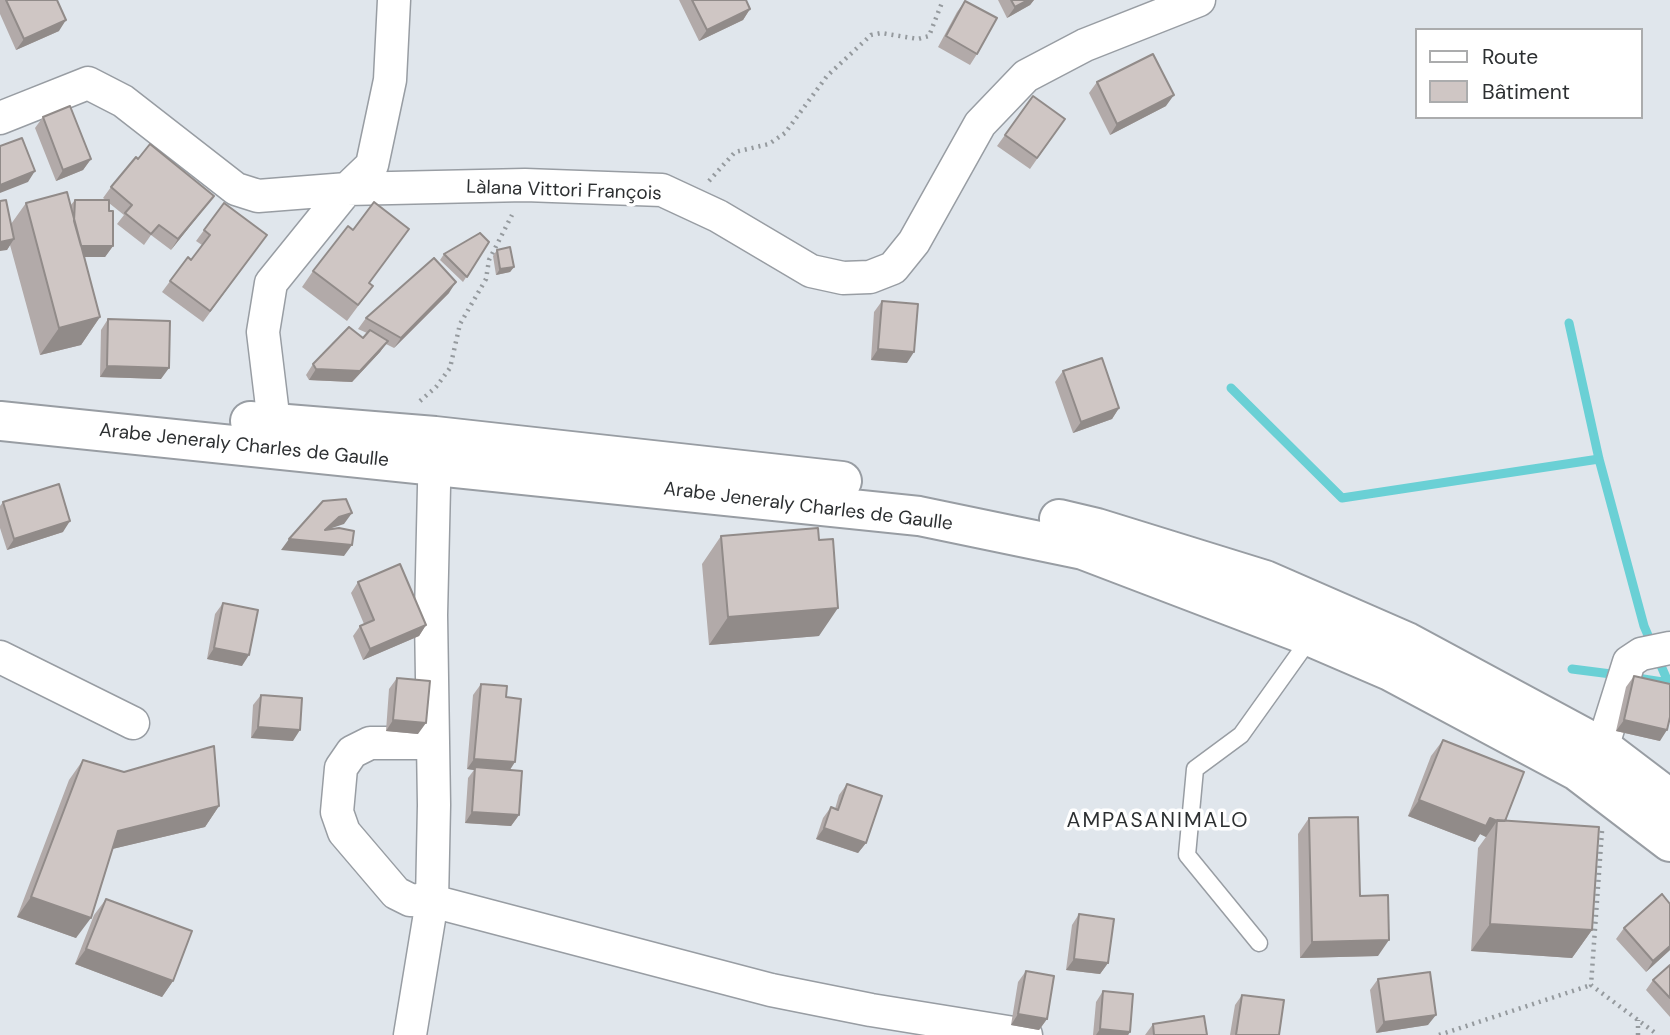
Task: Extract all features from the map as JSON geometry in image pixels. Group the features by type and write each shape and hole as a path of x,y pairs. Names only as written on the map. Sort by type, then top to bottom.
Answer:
{"street":[{"path":"274,423 263,332 271,283 347,189 372,165 390,80 394,0"},
{"name":"Làlana Vittori François","path":"0,118 88,83 123,101 236,189 258,196 347,189 525,185 662,190 718,216 811,271 843,278 870,277 893,268 914,242 980,124 1026,76 1085,45 1199,0"},
{"name":"Arabe Jeneraly Charles de Gaulle","path":"0,396 274,423 919,516 1083,550 1311,637 1390,671 1577,771 1670,842"},
{"name":"Arabe Jeneraly Charles de Gaulle","path":"0,421 426,445 929,491 1097,527 1265,580 1407,642 1602,748 1670,799"},
{"path":"410,1035 432,901 434,805 426,445"},
{"path":"0,657 133,723"},
{"path":"1602,748 1644,661"},
{"path":"433,743 370,743 352,752 341,768 337,812 344,832 396,893 410,900 432,901 771,990 871,1010 1026,1035"}],"lane":[{"path":"1259,943 1187,855 1195,769 1241,735 1311,637"}],"path":[{"path":"691,203 735,152 769,144 785,133 827,76 871,35 881,33 918,39 929,36 943,0"},
{"path":"426,445 414,407 436,387 450,368 460,324 486,279 489,260 525,185"},
{"path":"1591,985 1605,792"},
{"path":"1591,985 1658,1035"},
{"path":"1439,1035 1591,985"},
{"path":"1638,1020 1638,1035"}],"building":[{"path":"6,0 57,0 66,20 24,39"},
{"path":"692,0 746,0 750,9 707,30"},
{"path":"1011,0 1028,0 1015,7"},
{"path":"965,1 997,18 977,54 946,36"},
{"path":"1153,54 1174,95 1117,124 1097,82"},
{"path":"1033,96 1065,119 1037,158 1005,135"},
{"path":"70,106 91,159 63,170 43,117"},
{"path":"22,138 35,171 0,185 0,146"},
{"path":"150,144 214,196 178,239 159,225 151,234 125,213 132,205 111,187"},
{"path":"67,192 100,317 59,328 26,203"},
{"path":"6,200 14,239 0,242 0,201"},
{"path":"75,200 109,200 109,211 113,211 113,246 81,246 74,221"},
{"path":"374,202 409,229 369,283 373,286 358,305 313,271 348,226 353,230"},
{"path":"224,203 267,235 210,311 170,281 188,257 191,260 210,235 204,230"},
{"path":"480,233 489,242 467,277 444,254"},
{"path":"510,247 514,267 500,269 497,250"},
{"path":"434,258 456,282 401,338 366,318"},
{"path":"882,301 918,304 914,352 878,349"},
{"path":"108,319 170,321 169,368 107,366"},
{"path":"349,327 363,338 370,330 388,341 360,371 316,369 313,364"},
{"path":"1102,358 1119,408 1081,422 1063,371"},
{"path":"59,484 70,521 14,539 3,502"},
{"path":"346,499 352,513 339,517 325,530 339,528 354,531 352,545 289,539 323,501"},
{"path":"818,528 819,540 833,539 838,608 728,617 721,536"},
{"path":"400,564 426,625 370,649 360,626 374,620 358,582"},
{"path":"223,603 258,610 249,655 214,648"},
{"path":"1634,676 1670,684 1670,717 1667,730 1624,720"},
{"path":"397,678 430,681 426,723 393,720"},
{"path":"481,684 507,686 506,697 521,699 515,762 474,759"},
{"path":"261,695 302,698 300,730 258,727"},
{"path":"1443,740 1524,772 1505,821 1490,818 1486,826 1419,800"},
{"path":"214,746 219,806 118,831 91,918 31,897 83,760 124,772"},
{"path":"475,767 522,771 519,815 472,812"},
{"path":"847,784 882,796 866,843 824,828 831,807 838,810"},
{"path":"1358,817 1360,896 1388,895 1389,940 1312,942 1309,818"},
{"path":"1497,820 1599,827 1592,930 1490,924"},
{"path":"1662,894 1670,904 1670,946 1653,961 1624,928"},
{"path":"106,899 192,931 173,981 86,949"},
{"path":"1079,914 1114,919 1108,963 1074,959"},
{"path":"1670,965 1670,998 1653,980"},
{"path":"1026,971 1054,976 1047,1019 1018,1014"},
{"path":"1430,972 1436,1015 1384,1022 1378,979"},
{"path":"1103,991 1133,994 1130,1032 1100,1029"},
{"path":"1242,995 1284,1000 1279,1035 1236,1035"},
{"path":"1204,1016 1207,1035 1154,1035 1153,1024"}],"waterway":[{"path":"1569,323 1599,459 1644,626 1668,682"},
{"path":"1231,388 1342,498 1599,459"},
{"path":"1572,669 1619,675"},
{"path":"1637,678 1670,683"}],"district":[{"name":"AMPASANIMALO","path":"1158,821"}]}
